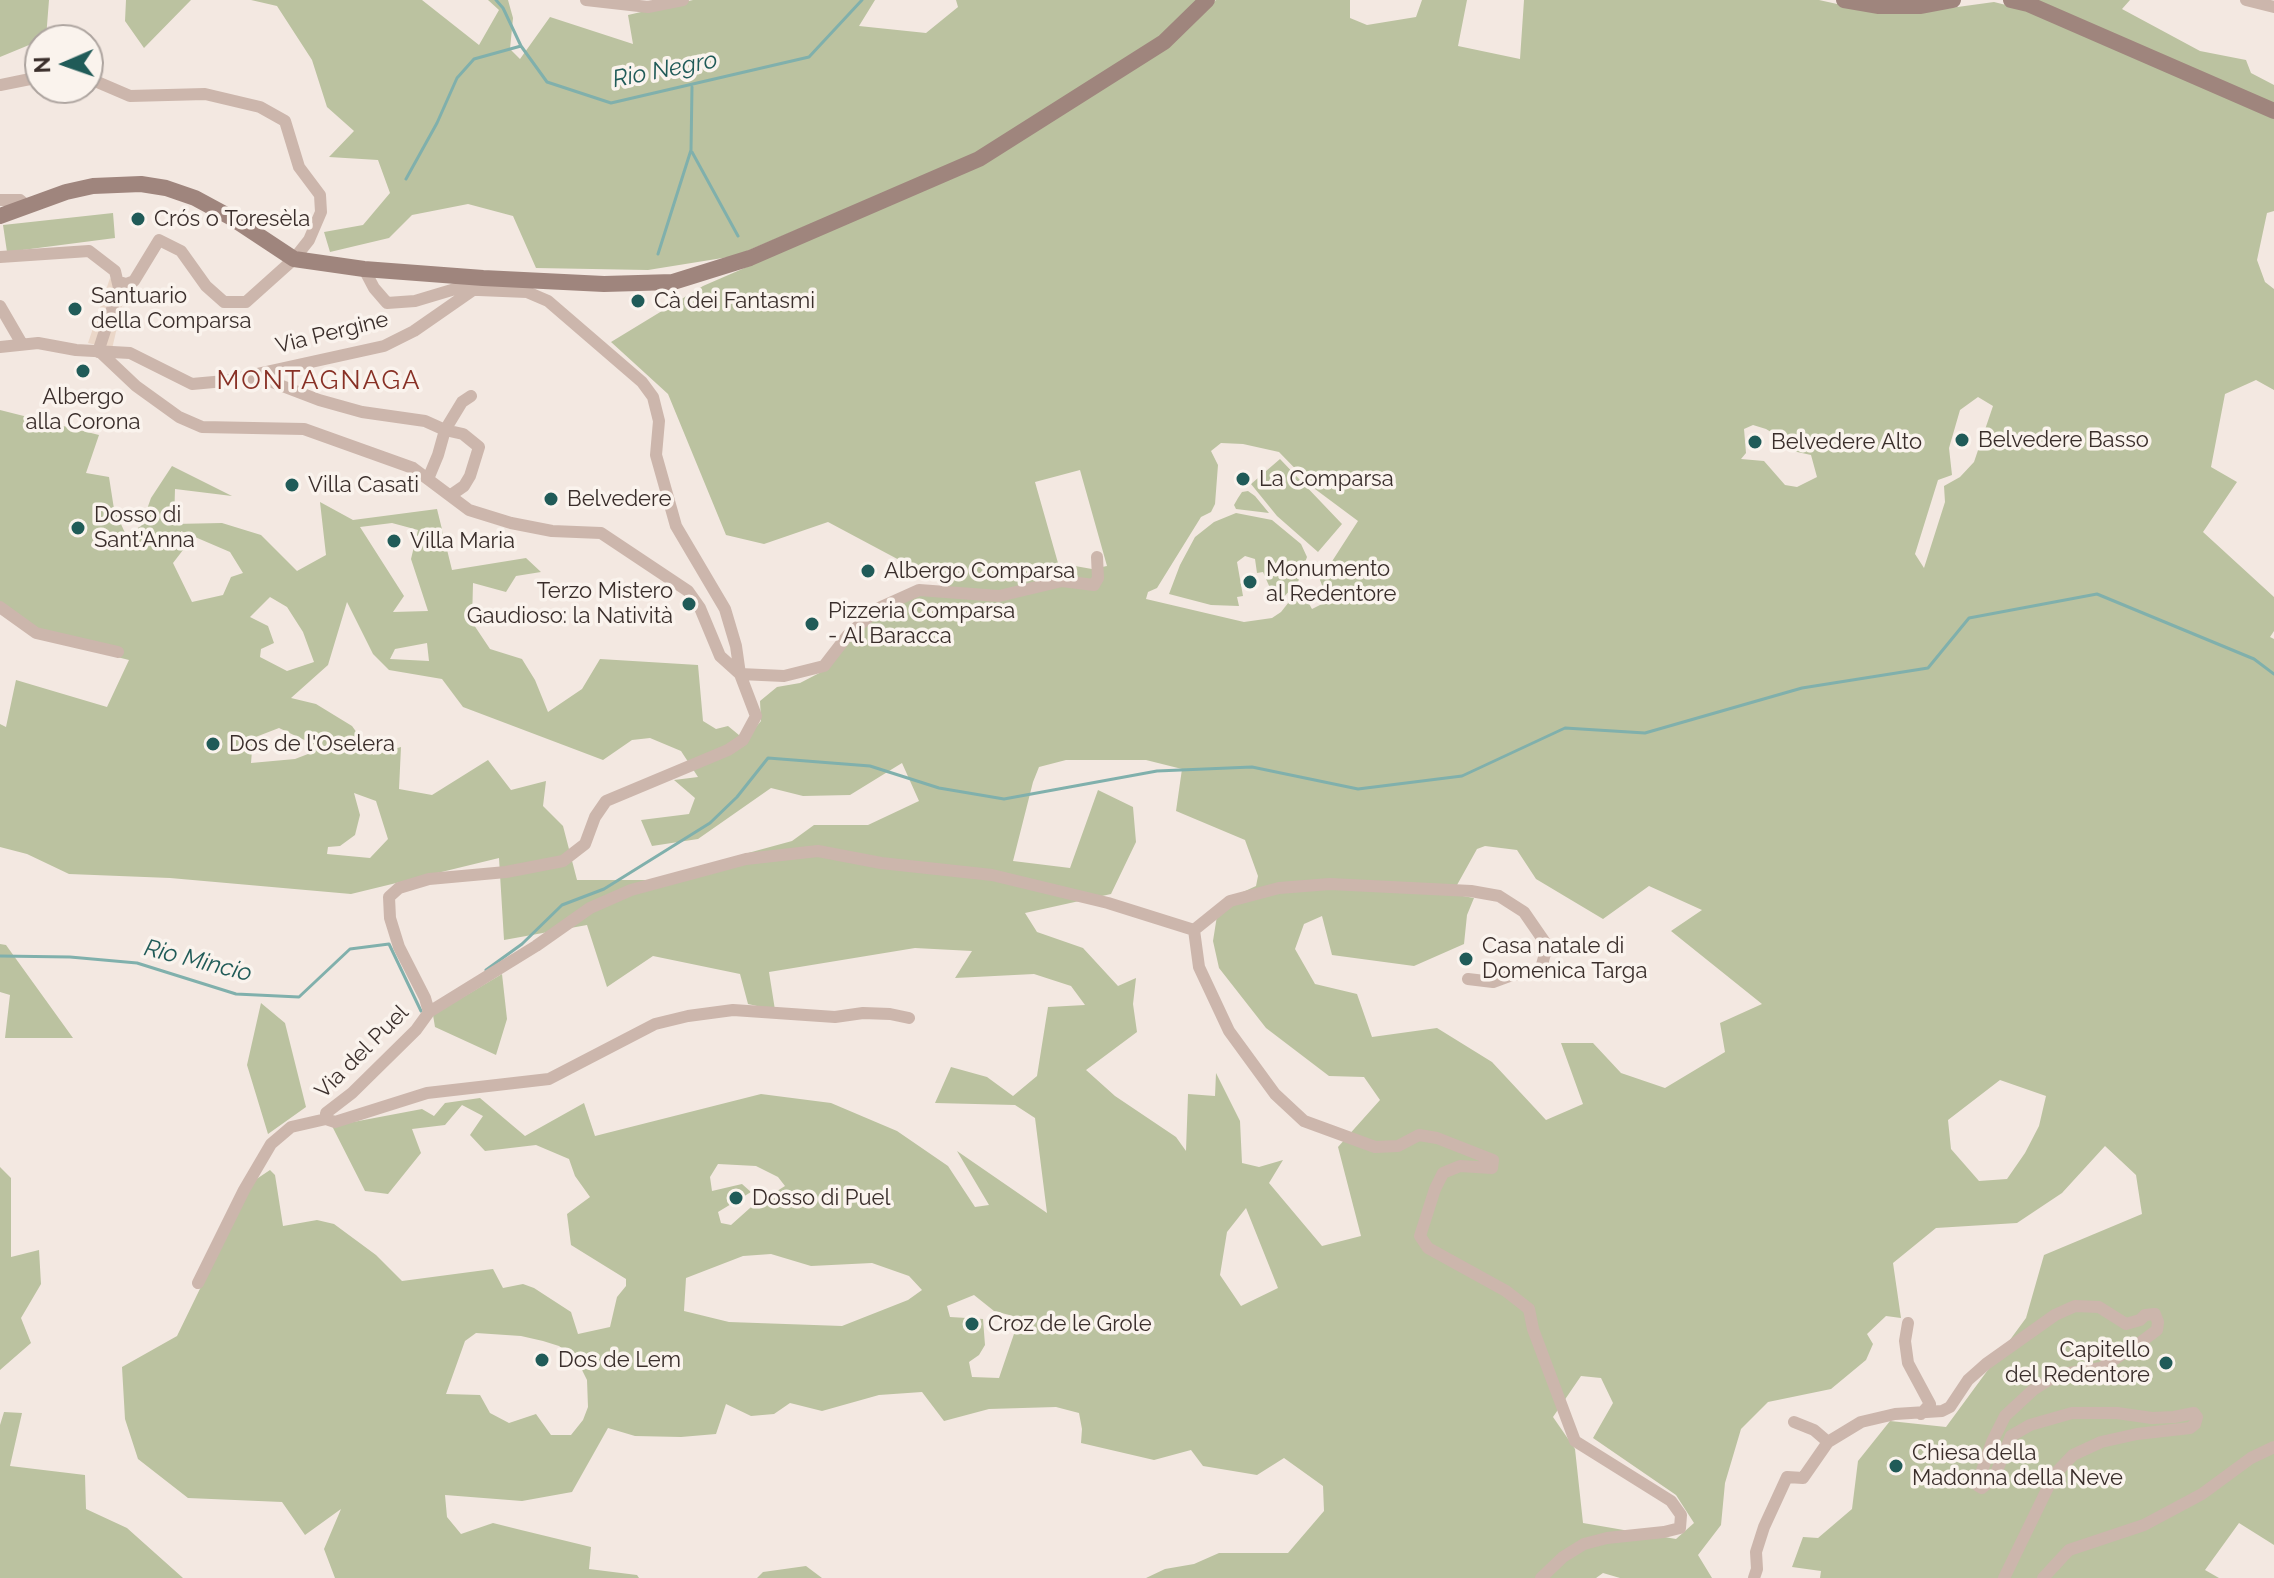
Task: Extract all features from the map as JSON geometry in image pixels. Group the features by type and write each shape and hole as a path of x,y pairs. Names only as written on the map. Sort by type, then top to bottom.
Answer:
{"main road":[{"path":"0,216 93,186 116,183 166,188 195,198 294,259 478,284 673,282 750,258 979,159 1164,42 1207,0"},
{"path":"1844,0 1879,6 1921,6 1953,0"},
{"path":"2011,0 2028,4 2274,111"}],"street":[{"path":"586,0 648,7 683,0"},
{"path":"2246,0 2274,7"},
{"path":"0,85 24,80"},
{"path":"104,85 130,96 205,94 260,107 285,121 299,167 320,195 321,212 309,240 294,259 246,302 224,302 206,286 181,251 159,240 134,281 126,284 119,282"},
{"path":"0,200 20,200 27,206"},
{"path":"5,257 89,251 115,271 119,282 99,352 136,386 179,417 202,427 304,429 387,457 428,479 469,510 552,531 601,533 688,591 700,608 720,656 740,674 784,676 824,666 848,635 879,608 919,590 999,596 1062,581 1094,585 1098,578 1097,557"},
{"path":"364,269 387,303 415,301 478,284 527,292 548,301 642,382 653,397 659,421 656,455 676,526 725,609 740,674"},
{"name":"Via Pergine","path":"0,347 38,343 130,353 192,384 225,381 384,346 414,331 478,284"},
{"path":"0,306 22,344"},
{"path":"225,381 238,385 264,379 348,408 377,416 383,414 425,421 463,434 479,447 470,476 464,486 451,495"},
{"path":"428,479 445,430 462,402 471,396"},
{"path":"0,607 36,633 118,652"},
{"name":"Via del Puel","path":"740,674 756,716 743,740 728,750 606,801 595,817 585,844 576,854 548,865 429,879 399,888 389,897 390,918 399,947 429,1012 416,1030 352,1093 326,1113 326,1119 335,1122 427,1093 549,1079 655,1024 688,1016 733,1010 835,1017 863,1013 890,1014 909,1018"},
{"path":"429,1012 536,946 590,908 631,890 746,859 818,851 881,863 992,875 1108,903 1194,930"},
{"path":"1194,930 1230,901 1279,888 1330,884 1471,891 1499,896 1524,912 1544,941 1546,950 1540,972 1512,975 1493,982 1468,979"},
{"path":"1194,930 1199,967 1229,1031 1275,1094 1304,1121 1375,1147 1398,1146 1419,1135 1437,1138 1493,1160 1492,1168 1460,1166 1443,1173 1420,1236 1428,1248 1506,1291 1529,1309 1533,1329 1575,1441 1671,1501 1681,1515 1680,1528 1584,1544 1563,1557 1541,1578"},
{"path":"198,1283 244,1190 271,1144 291,1127 326,1119"},
{"path":"1754,1578 1760,1539 1787,1477 1803,1478 1828,1442 1861,1422 1895,1414 1942,1411 1950,1407 1968,1380 1986,1364 2055,1315 2075,1306 2099,1307 2126,1324 2155,1314 2157,1330 2141,1342 2101,1368 2057,1375 2033,1390 2005,1416 1977,1485 1982,1488 1994,1478 2011,1436 2030,1425 2072,1413 2117,1413 2152,1418 2194,1413 2195,1424 2190,1428 2101,1442 2073,1455 2054,1475 2004,1578"},
{"path":"1908,1323 1905,1341 1908,1363 1930,1404 1921,1414"},
{"path":"1794,1422 1814,1430 1828,1442"},
{"path":"2043,1578 2069,1550 2144,1525 2202,1494 2251,1458 2274,1447"}],"green space":[{"path":"0,0 49,0 47,24 24,24 24,47 0,57"},
{"path":"126,0 191,0 144,48 125,21"},
{"path":"251,0 422,0 479,45 499,10 488,0 508,0 513,18 510,49 520,59 550,17 633,44 628,15 693,0 875,0 859,26 926,33 958,7 956,0 1198,0 1160,37 976,154 735,256 648,270 536,268 513,216 468,204 412,215 389,238 330,252 324,232 363,225 390,193 378,160 329,157 354,131 327,107 312,60 277,6"},
{"path":"1216,0 1350,0 1350,18 1367,25 1416,17 1422,0 1467,0 1458,46 1520,59 1524,0 1819,0 1878,13 1921,12 1994,2 2026,10 2274,118 2274,211 2267,213 2257,260 2265,282 2274,289 2274,390 2256,380 2225,394 2211,467 2237,482 2203,532 2274,597 2274,631 2270,637 2274,639 2274,1545 2239,1523 2205,1570 2219,1578 1820,1578 1821,1571 1792,1567 1803,1537 1818,1538 1852,1509 1858,1461 1890,1421 1946,1427 2026,1318 2044,1255 2142,1214 2136,1175 2105,1146 2062,1193 2017,1223 1936,1228 1893,1263 1901,1318 1886,1316 1867,1334 1873,1344 1866,1360 1831,1389 1768,1402 1741,1429 1725,1483 1721,1525 1698,1555 1712,1578 1620,1578 1603,1573 1596,1578 1146,1578 1219,1553 1288,1553 1324,1511 1323,1486 1284,1458 1257,1475 1203,1466 1191,1450 1154,1460 1081,1443 1079,1413 1056,1407 989,1409 944,1421 922,1392 879,1395 822,1411 790,1403 774,1414 751,1416 726,1404 716,1434 635,1436 608,1428 572,1492 522,1501 445,1495 447,1517 461,1534 493,1523 591,1547 589,1569 637,1575 639,1578 335,1578 324,1549 341,1509 305,1535 282,1502 188,1498 138,1459 125,1419 122,1367 177,1336 252,1182 270,1170 275,1175 283,1226 317,1220 334,1224 376,1255 402,1281 493,1269 503,1288 523,1284 571,1312 578,1334 610,1327 617,1297 626,1286 626,1279 571,1245 567,1214 590,1197 575,1176 569,1159 536,1145 485,1151 470,1135 483,1116 462,1105 445,1125 412,1129 421,1153 388,1194 365,1191 332,1126 422,1109 434,1116 445,1103 480,1098 525,1136 584,1103 595,1136 761,1094 831,1103 897,1131 948,1166 975,1207 989,1205 957,1151 1047,1213 1035,1118 1015,1105 935,1103 951,1067 987,1077 1013,1096 1037,1076 1048,1007 1085,1005 1071,986 1034,974 955,978 972,951 915,948 769,972 775,1010 748,1004 740,974 653,956 607,987 587,925 504,940 499,858 351,894 170,878 69,874 27,854 0,847 0,724 6,727 16,680 107,707 129,660 34,636 0,612 0,410 99,435 86,473 109,477 114,509 126,535 141,526 151,498 172,466 232,496 175,489 174,524 222,523 261,535 297,571 326,555 320,502 353,520 437,509 452,570 526,558 541,572 516,576 506,592 473,583 472,622 490,649 522,659 535,680 548,712 582,689 600,659 698,665 703,721 716,729 728,726 745,740 761,721 760,701 777,687 800,683 827,669 864,625 899,603 948,586 828,522 764,544 726,535 668,394 611,342 703,286 982,165 1167,47","holes":["1978,397 1993,406 1974,462 1960,477 1944,486 1945,502 1924,568 1915,554 1938,480 1952,475 1949,448 1960,410","1753,425 1791,444 1788,450 1811,455 1817,477 1797,487 1785,485 1764,461 1741,459 1746,453 1744,429","1221,443 1243,444 1279,452 1315,489 1358,521 1320,580 1328,601 1312,609 1300,588 1281,612 1272,618 1244,622 1146,599 1148,592 1157,588 1201,517 1211,512 1215,504 1218,465 1211,451","1080,470 1107,566 1092,569 1058,563 1035,482","392,523 418,530 411,559 428,611 393,612 404,596 360,527","181,531 230,552 243,573 231,577 223,595 192,602 173,563 183,550","270,597 287,607 303,632 314,662 287,671 260,657 261,649 274,643 268,626 250,617","347,602 373,654 389,670 442,679 463,707 603,760 632,740 650,738 681,751 698,777 674,780 695,798 689,814 641,820 652,846 698,839 771,788 803,796 850,795 902,763 919,801 868,825 814,825 792,841 649,880 577,880 563,826 543,806 546,781 511,790 488,760 432,795 399,789 401,747 373,755 352,726 316,704 291,698 328,665","427,643 429,661 390,659 395,649","279,728 317,746 295,759 251,763 253,738","1066,760 1146,760 1182,769 1176,811 1245,840 1258,876 1256,886 1219,903 1213,941 1219,968 1266,1028 1329,1076 1364,1077 1380,1100 1338,1147 1361,1236 1322,1246 1269,1183 1283,1160 1259,1167 1242,1163 1240,1121 1216,1073 1215,1096 1188,1094 1186,1151 1176,1137 1115,1096 1086,1070 1137,1032 1133,1004 1136,978 1118,986 1083,948 1037,932 1025,913 1111,894 1136,842 1133,807 1098,790 1070,868 1013,861 1039,767","354,793 376,801 388,839 370,858 327,854 328,847 340,846 355,835 360,815","1485,846 1517,850 1536,879 1603,919 1649,886 1702,910 1671,931 1762,1004 1720,1023 1725,1052 1665,1088 1621,1073 1593,1043 1561,1043 1583,1104 1546,1120 1492,1062 1437,1028 1372,1037 1357,994 1315,984 1295,949 1304,924 1322,916 1332,955 1414,966 1464,944 1467,915 1474,898 1452,894 1477,849","2000,1080 2046,1096 2039,1126 2007,1179 1979,1181 1951,1149 1948,1120","718,1164 756,1166 778,1177 785,1186 750,1208 731,1225 721,1223 718,1212 751,1192 742,1184 712,1191 710,1177","1246,1208 1278,1288 1241,1306 1220,1275 1227,1232","771,1254 811,1266 872,1263 909,1276 922,1290 908,1300 842,1326 729,1322 684,1311 686,1278 743,1256","974,1295 994,1311 1013,1316 1015,1331 999,1378 972,1377 969,1362 979,1355 985,1345 983,1319 950,1317 947,1306","476,1333 521,1336 559,1346 577,1360 587,1380 588,1407 583,1420 571,1435 551,1435 536,1414 509,1423 490,1413 480,1395 446,1394 465,1341","1581,1376 1601,1378 1613,1403 1593,1438 1676,1495 1694,1523 1676,1539 1583,1523 1575,1449 1553,1417"]},
{"path":"2034,0 2130,0 2122,9 2200,51 2246,60 2251,73 2274,85 2274,105"},
{"path":"113,213 115,238 7,252 3,225"},
{"path":"1280,459 1342,524 1318,552 1277,516 1251,484"},
{"path":"1248,491 1269,513 1236,509 1234,505 1242,492"},
{"path":"1236,513 1272,520 1301,544 1307,557 1298,582 1277,604 1263,572 1257,573 1255,559 1245,556 1237,562 1243,596 1237,597 1239,606 1211,605 1169,594 1195,537 1214,522"},
{"path":"0,944 6,945 73,1038 5,1038 10,995 0,992"},
{"path":"502,974 507,1019 496,1055 435,1027 433,1015"},
{"path":"261,1003 285,1023 306,1107 268,1134 247,1065"},
{"path":"0,1167 11,1178 11,1257 39,1250 41,1284 21,1318 31,1343 0,1370"},
{"path":"4,1412 22,1413 10,1466 85,1475 86,1509 127,1528 183,1578 0,1578 0,1425"},
{"path":"806,1566 822,1578 757,1578 763,1572"}],"shaded area":[{"path":"110,278 125,293 112,349 88,343"}],"waterway":[{"name":"Rio Negro","path":"496,0 521,46 547,82 611,103 809,57 862,0"},
{"path":"406,179 437,123 457,78 474,59 521,46"},
{"path":"658,254 691,150 692,87"},
{"path":"692,152 738,236"},
{"path":"486,970 522,944 562,905 604,889 710,823 737,797 768,758 870,766 939,788 1004,799 1157,771 1252,767 1358,789 1462,776 1565,728 1645,733 1802,688 1928,668 1969,618 2097,594 2254,659 2274,674"},
{"name":"Rio Mincio","path":"0,956 70,957 137,963 236,994 299,997 350,949 389,944 421,1011"}],"place":[{"name":"Crós o Toresèla","path":"138,219"},
{"name":"Cà dei Fantasmi","path":"638,301"},
{"name":"Santuario della Comparsa","path":"75,309"},
{"name":"Albergo alla Corona","path":"83,371"},
{"name":"Belvedere Basso","path":"1962,440"},
{"name":"Belvedere Alto","path":"1755,442"},
{"name":"La Comparsa","path":"1243,479"},
{"name":"Villa Casati","path":"292,485"},
{"name":"Belvedere","path":"551,499"},
{"name":"Dosso di Sant'Anna","path":"78,528"},
{"name":"Villa Maria","path":"394,541"},
{"name":"Albergo Comparsa","path":"868,571"},
{"name":"Monumento al Redentore","path":"1250,582"},
{"name":"Terzo Mistero Gaudioso: la Natività","path":"689,604"},
{"name":"Pizzeria Comparsa - Al Baracca","path":"812,624"},
{"name":"Dos de l'Oselera","path":"213,744"},
{"name":"Casa natale di Domenica Targa","path":"1466,959"},
{"name":"Dosso di Puel","path":"736,1198"},
{"name":"Croz de le Grole","path":"972,1324"},
{"name":"Dos de Lem","path":"542,1360"},
{"name":"Capitello del Redentore","path":"2166,1363"},
{"name":"Chiesa della Madonna della Neve","path":"1896,1466"}],"district":[{"name":"MONTAGNAGA","path":"319,381"}]}
